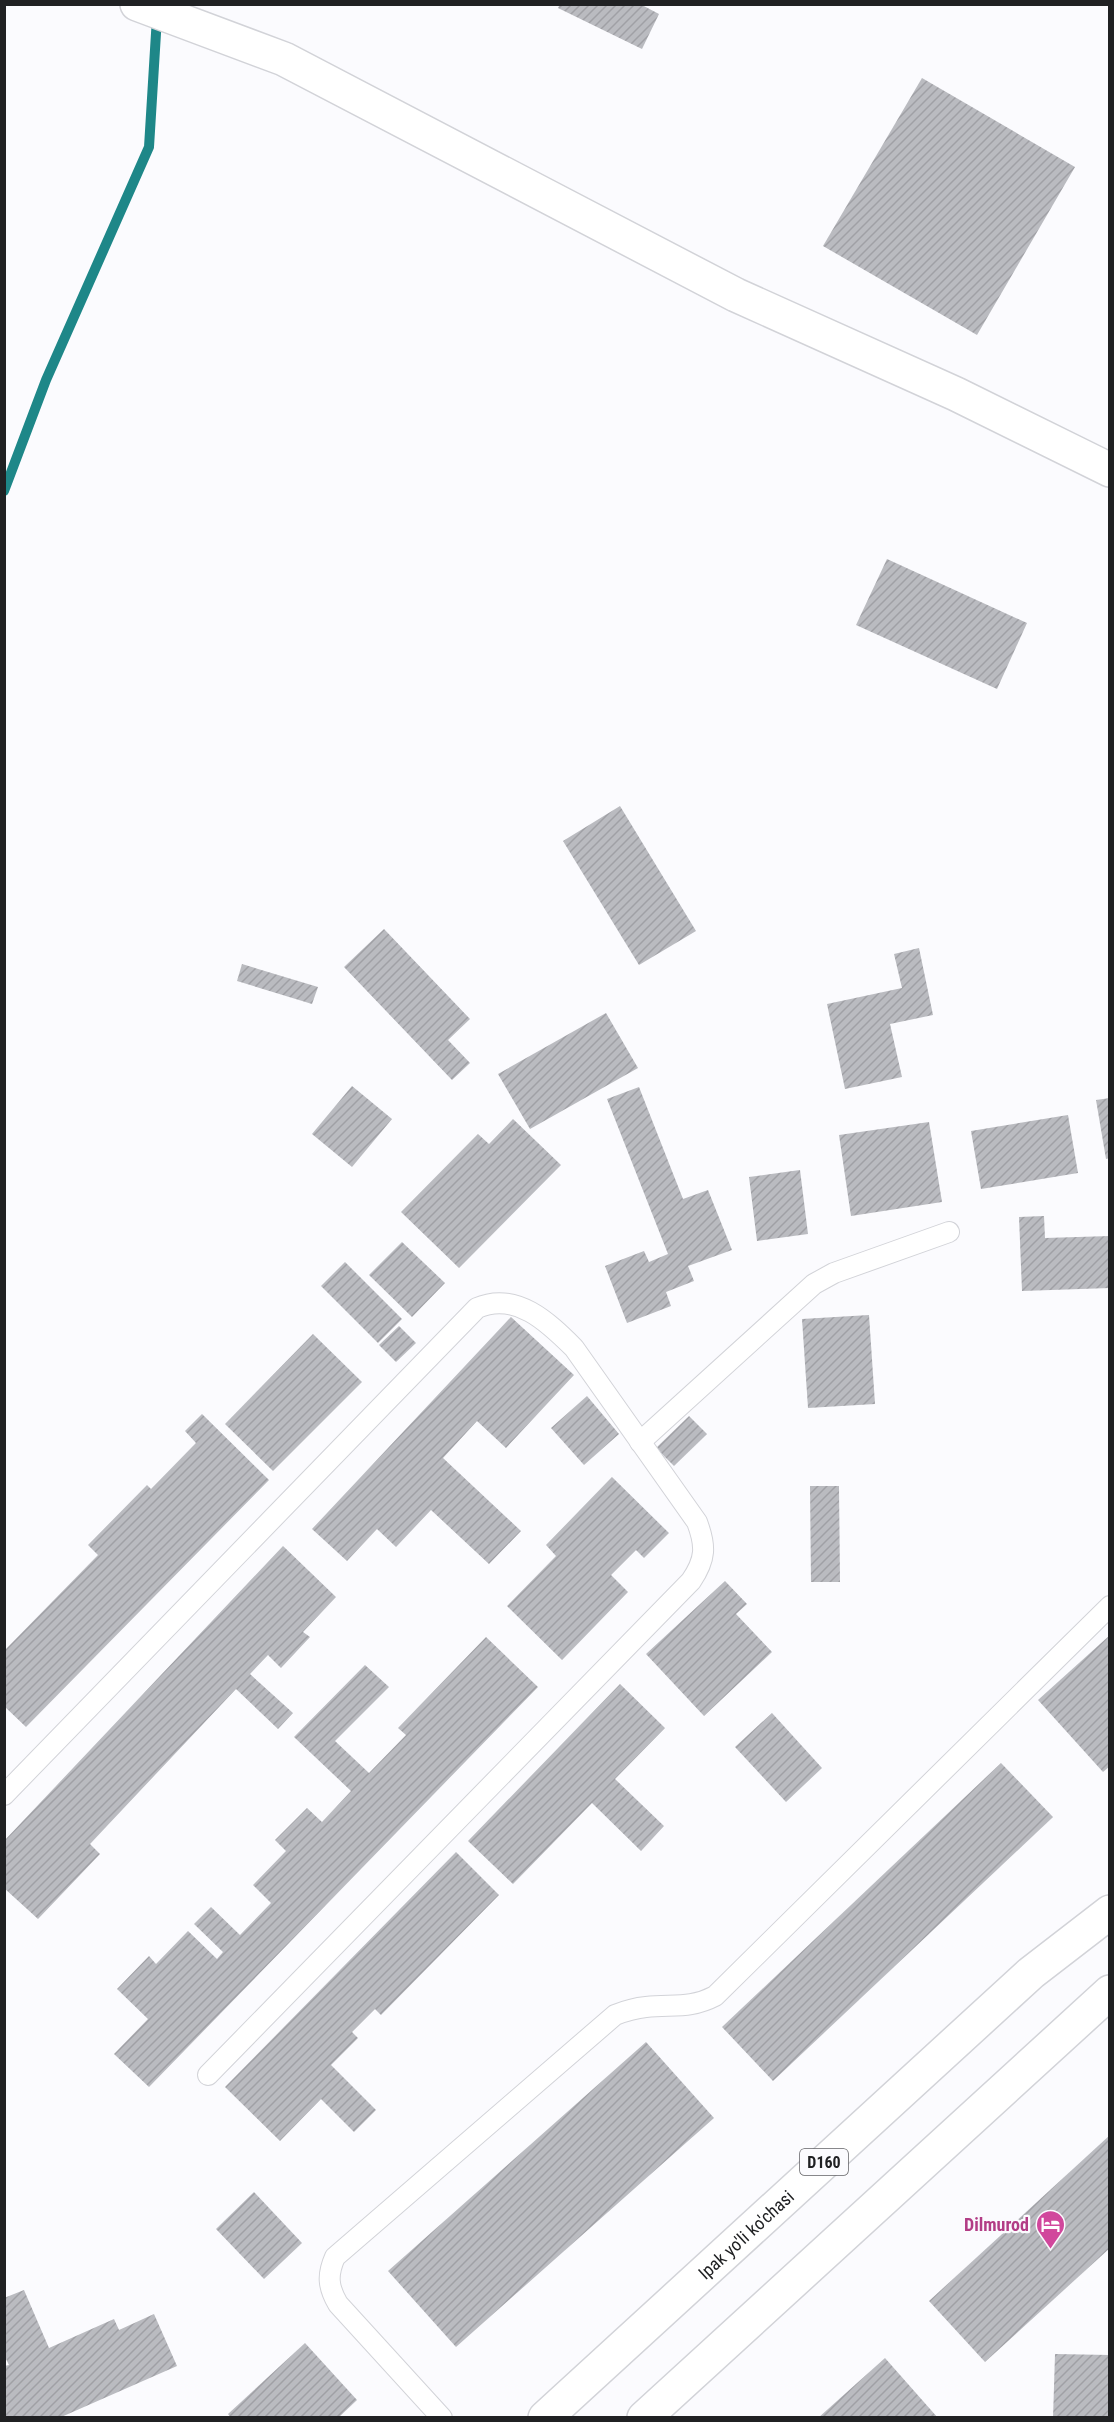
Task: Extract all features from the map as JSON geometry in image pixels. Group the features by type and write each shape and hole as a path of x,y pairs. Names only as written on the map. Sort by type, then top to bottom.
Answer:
{"main road":[{"path":"137,4 284,58 736,295 956,394 1110,470"},
{"name":"Ipak yo'li ko'chasi","path":"545,2418 1031,1972 1110,1912"},
{"path":"644,2418 1110,1992"}],"lane":[{"path":"640,1442 814,1284 834,1273 949,1232"},
{"path":"4,1795 477,1308 492,1302 507,1303 529,1311 551,1325 574,1348 697,1522 703,1540 704,1553 700,1569 208,2075"},
{"path":"442,2418 338,2304 330,2290 329,2270 335,2257 615,2015 648,2006 680,2006 700,2003 715,1996 1110,1606"}],"building":[{"path":"560,4 640,4 659,14 642,49 558,8"},
{"path":"922,78 1075,167 977,335 823,246"},
{"path":"887,559 1027,623 997,689 856,625"},
{"path":"620,806 696,931 639,965 563,841"},
{"path":"384,929 470,1019 448,1040 470,1063 452,1080 344,967"},
{"path":"919,948 933,1015 890,1024 902,1077 845,1089 827,1004 902,988 894,954"},
{"path":"242,964 318,987 312,1004 237,981"},
{"path":"606,1013 638,1068 530,1129 498,1074"},
{"path":"352,1086 392,1119 352,1167 312,1134"},
{"path":"639,1087 683,1199 708,1190 732,1250 688,1266 694,1281 666,1292 671,1306 627,1323 605,1266 644,1251 649,1262 668,1254 607,1099"},
{"path":"1110,1098 1110,1158 1106,1159 1096,1100"},
{"path":"1068,1115 1078,1173 981,1189 971,1131"},
{"path":"513,1119 561,1165 459,1268 401,1212 478,1134 489,1144"},
{"path":"929,1122 942,1202 851,1216 839,1135"},
{"path":"800,1170 808,1234 757,1241 749,1177"},
{"path":"1044,1216 1045,1238 1110,1236 1110,1288 1022,1291 1019,1217"},
{"path":"402,1242 445,1283 412,1317 369,1275"},
{"path":"345,1262 402,1319 378,1343 321,1286"},
{"path":"869,1315 875,1404 808,1408 802,1319"},
{"path":"511,1317 574,1375 506,1448 477,1421 443,1458 521,1531 489,1564 431,1510 396,1547 377,1529 347,1561 312,1529"},
{"path":"399,1326 416,1343 396,1362 379,1345"},
{"path":"313,1334 362,1382 273,1471 225,1424"},
{"path":"587,1396 619,1434 584,1465 551,1428"},
{"path":"202,1414 269,1480 26,1727 4,1706 4,1651 98,1555 88,1545 147,1485 151,1489 196,1443 185,1431"},
{"path":"689,1416 707,1434 674,1466 656,1448"},
{"path":"612,1477 669,1533 644,1558 636,1550 611,1575 628,1592 562,1660 507,1606 556,1556 546,1545"},
{"path":"810,1486 839,1486 840,1582 811,1582"},
{"path":"283,1546 336,1597 303,1632 310,1637 281,1668 268,1655 250,1674 293,1713 278,1729 236,1689 90,1844 100,1854 38,1919 4,1888 4,1841"},
{"path":"725,1581 747,1604 736,1614 772,1652 704,1716 646,1654"},
{"path":"1110,1635 1110,1766 1103,1772 1038,1700"},
{"path":"486,1637 538,1687 149,2087 114,2054 148,2019 117,1989 149,1956 156,1964 188,1931 217,1959 223,1952 194,1924 211,1907 240,1935 271,1903 253,1885 286,1851 275,1840 307,1808 322,1822 351,1791 294,1737 365,1665 389,1687 335,1741 369,1773 406,1735 398,1728"},
{"path":"620,1684 665,1728 615,1779 664,1826 641,1851 592,1803 513,1884 468,1841"},
{"path":"772,1713 822,1768 786,1802 735,1747"},
{"path":"1001,1763 1053,1817 773,2081 722,2027"},
{"path":"456,1852 499,1895 381,2015 375,2009 352,2032 358,2038 331,2065 376,2110 354,2132 321,2099 280,2141 225,2087"},
{"path":"646,2042 714,2118 456,2347 388,2271"},
{"path":"1110,2135 1110,2248 985,2362 929,2301"},
{"path":"254,2192 302,2243 264,2279 216,2229"},
{"path":"24,2290 49,2348 114,2319 119,2330 154,2314 177,2366 59,2418 4,2418 4,2366 9,2365 4,2355 4,2298"},
{"path":"305,2343 357,2400 338,2418 231,2418 228,2414"},
{"path":"1055,2354 1110,2355 1110,2418 1053,2418"},
{"path":"885,2358 938,2418 818,2418"}],"waterway":[{"path":"4,491 46,380 149,147 157,17"}],"place":[{"name":"Dilmurod","path":"1050,2250"}]}
